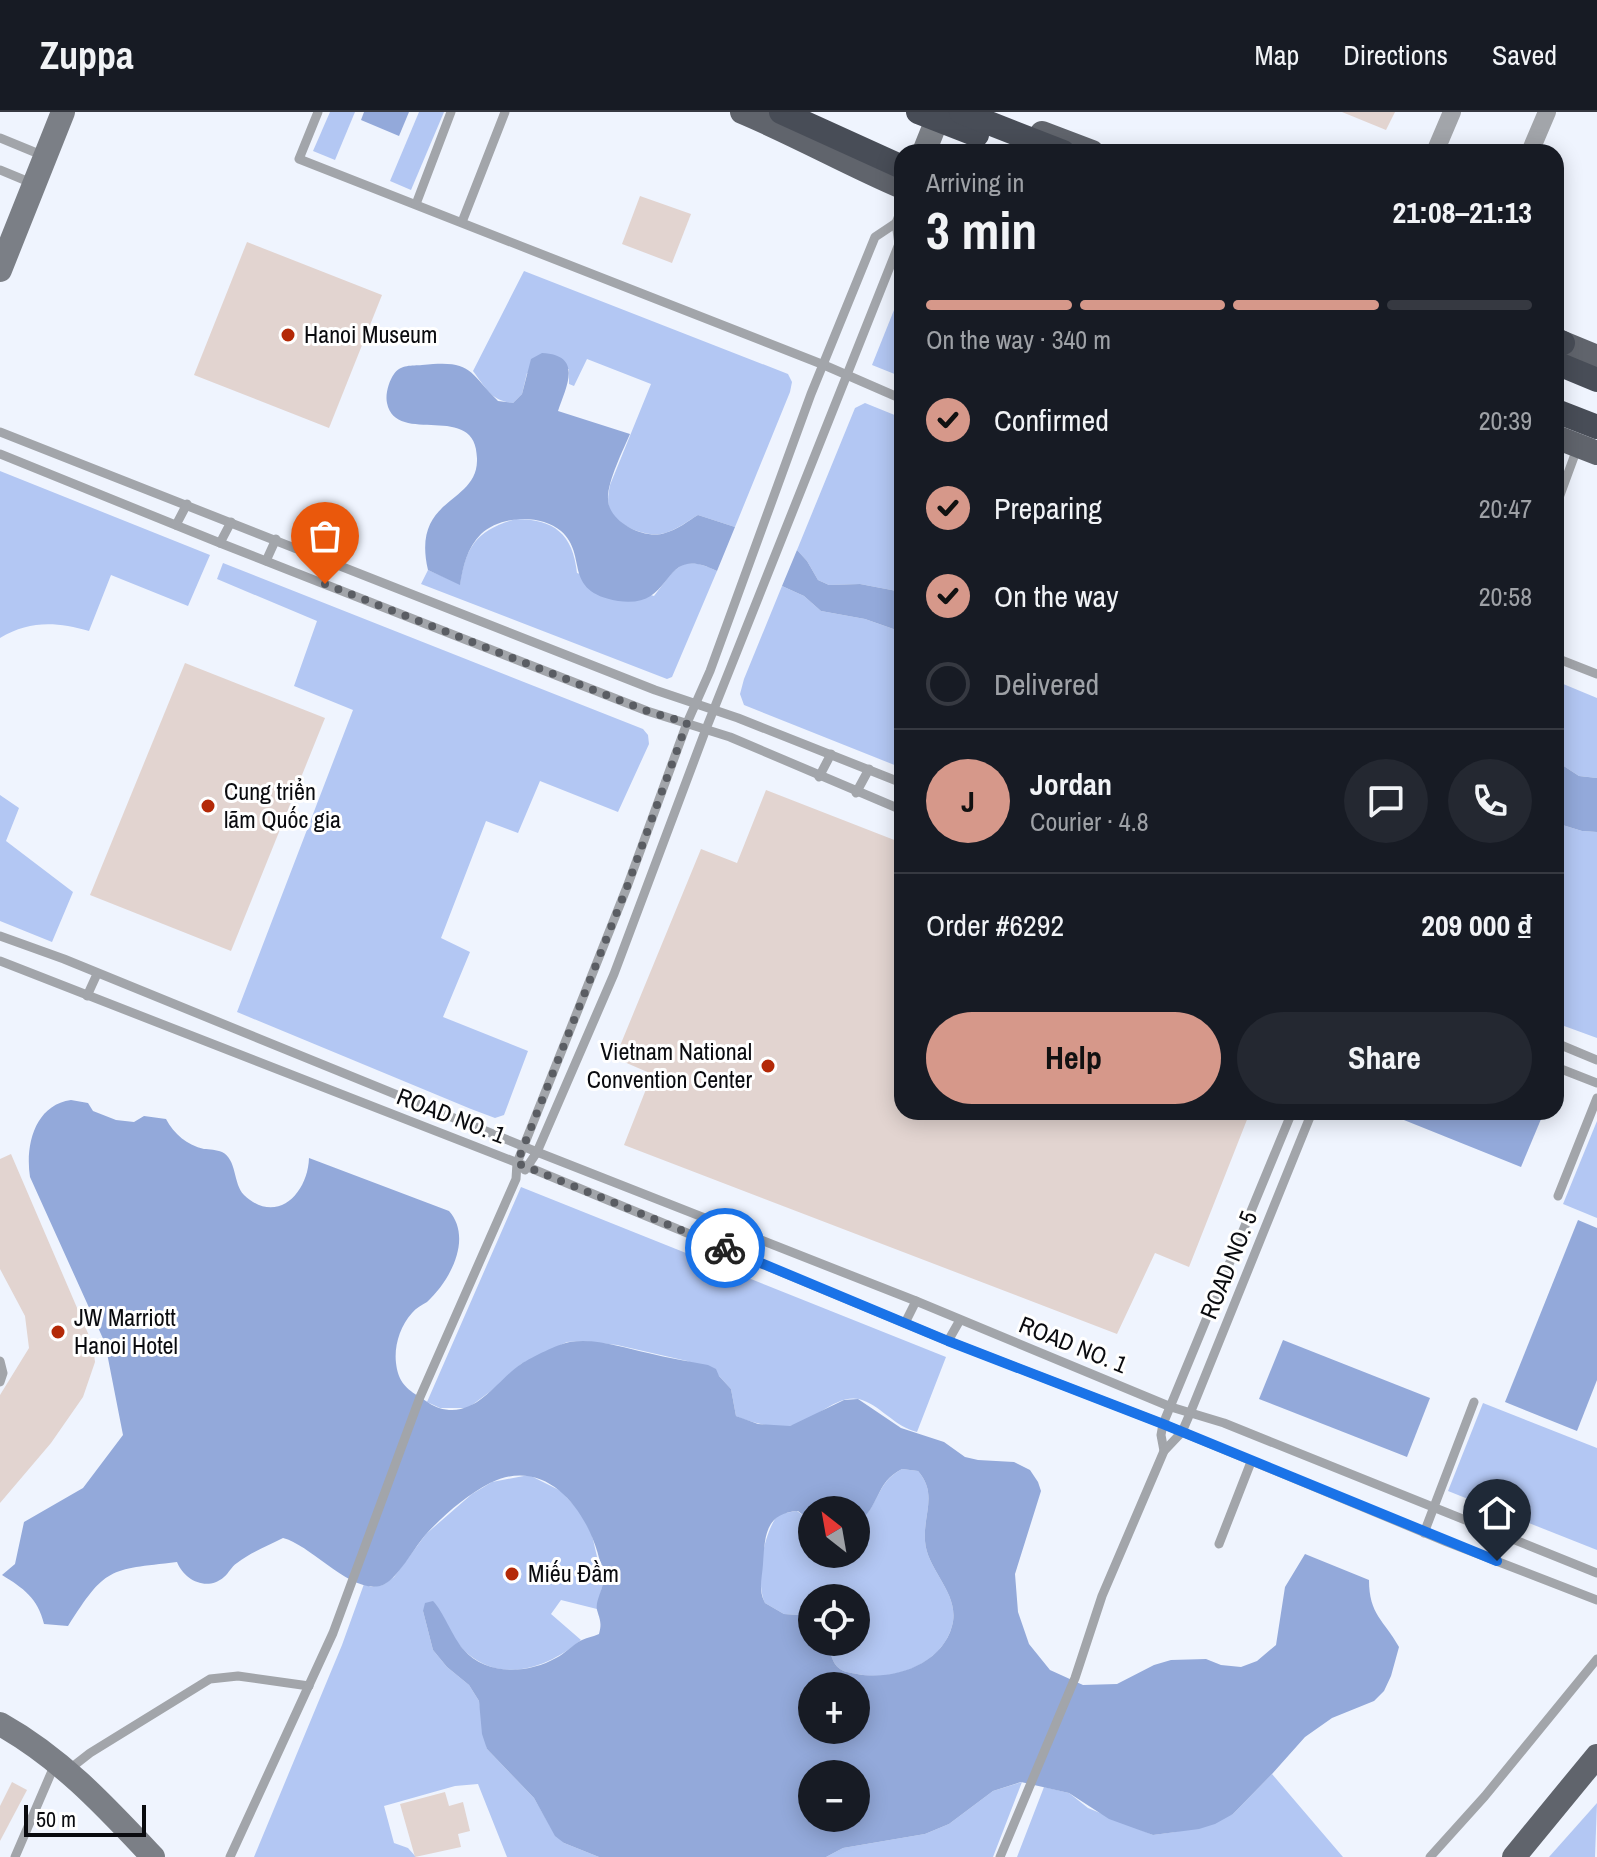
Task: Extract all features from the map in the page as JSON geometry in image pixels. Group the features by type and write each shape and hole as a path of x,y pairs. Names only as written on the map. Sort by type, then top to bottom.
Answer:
{"highway":[{"path":"781,112 894,163"},
{"path":"799,112 894,150"},
{"path":"918,112 1000,144"},
{"path":"961,112 1043,144"},
{"path":"1564,351 1597,380"},
{"path":"1564,414 1597,427"}],"main road":[{"path":"742,112 788,131 851,165 894,184"},
{"path":"987,112 1071,144"},
{"path":"1564,348 1597,357"},
{"path":"1514,1857 1597,1756"}],"street":[{"path":"0,270 63,112"},
{"path":"927,144 940,112"},
{"path":"1438,144 1452,112"},
{"path":"1533,144 1547,112"},
{"path":"0,1724 62,1766 105,1805 144,1851"}],"lane":[{"path":"318,112 299,159 824,365 894,396"},
{"path":"416,204 451,112"},
{"path":"462,222 505,112"},
{"path":"0,138 44,156"},
{"path":"0,170 34,185"},
{"path":"230,1857 333,1633 420,1397 516,1179 517,1163 627,887 694,705 710,671 811,394 875,237 894,224"},
{"path":"516,1179 537,1152 614,974 706,729 894,257"},
{"path":"0,432 694,705 894,780"},
{"path":"1564,468 1569,444"},
{"path":"0,454 647,711 730,737 894,807"},
{"path":"176,525 187,504"},
{"path":"220,543 231,522"},
{"path":"266,561 276,539"},
{"path":"1564,661 1597,674"},
{"path":"819,777 831,754"},
{"path":"856,793 869,769"},
{"path":"627,887 643,895"},
{"path":"0,949 2,937"},
{"name":"ROAD NO. 1","path":"2,937 64,959 537,1152 916,1301 1171,1407 1191,1411 1597,1573"},
{"name":"ROAD NO. 1","path":"0,961 528,1167 906,1321 948,1341 1163,1424 1424,1533 1597,1600"},
{"path":"594,971 614,974"},
{"path":"87,996 97,974"},
{"path":"1564,1046 1597,1060"},
{"path":"1564,1070 1597,1083"},
{"path":"1558,1196 1597,1098"},
{"name":"ROAD NO. 5","path":"1163,1424 1289,1120"},
{"name":"ROAD NO. 5","path":"1182,1432 1309,1120"},
{"path":"651,1218 659,1200"},
{"path":"691,1234 700,1217"},
{"path":"803,1280 808,1260"},
{"path":"834,1292 841,1272"},
{"path":"906,1321 916,1301"},
{"path":"948,1341 960,1320"},
{"path":"0,1361 3,1373 0,1382"},
{"path":"1424,1533 1474,1402"},
{"path":"1163,1424 1161,1435 1164,1451"},
{"path":"1000,1857 1075,1678 1102,1596 1164,1451 1182,1432"},
{"path":"1219,1544 1251,1462"},
{"path":"1430,1857 1485,1796 1597,1659"},
{"path":"15,1857 62,1766 90,1753 210,1679 238,1676 309,1686"}],"shaded area":[{"path":"330,112 355,112 335,160 313,151"},
{"path":"364,112 409,112 399,136 361,120"},
{"path":"419,112 444,112 411,190 390,181"},
{"path":"524,271 788,374 792,382 790,392 735,527 698,515 669,532 652,534 629,528 611,512 608,501 610,485 651,384 587,359 574,386 569,384 569,369 527,373 522,394 513,403 499,400 486,388 473,371"},
{"path":"894,310 894,374 872,365"},
{"path":"542,353 555,355 568,366 568,383 558,411 630,434 608,492 614,515 629,527 648,534 669,532 698,515 735,527 717,571 698,564 685,564 650,596 637,601 618,601 600,596 582,581 574,551 561,531 531,519 499,523 481,534 466,558 460,585 428,570 425,546 428,528 436,515 467,486 474,475 477,461 474,442 465,432 452,427 420,425 394,416 387,403 392,377 407,366 451,364 474,375 498,401 513,403 522,394 531,359"},
{"path":"865,403 894,415 894,590 860,584 829,585 818,580 797,550 855,408"},
{"path":"0,471 210,555 188,606 111,575 89,631 44,624 22,628 0,638"},
{"path":"516,519 541,522 559,531 571,548 577,573 654,596 680,566 695,563 717,571 672,677 667,679 421,584 428,570 460,584 466,559 476,541 492,528"},
{"path":"797,550 818,580 829,585 860,584 894,590 894,629 865,619 821,611 804,596 782,586"},
{"path":"223,563 643,729 648,735 649,744 618,812 540,781 518,833 486,821 441,938 470,952 443,1017 528,1051 504,1115 495,1118 471,1109 237,1012 353,710 294,686 317,621 217,579"},
{"path":"782,586 804,596 821,611 865,619 894,629 894,765 744,705 740,694"},
{"path":"1564,684 1597,698 1597,778 1579,776 1564,766"},
{"path":"1564,766 1579,776 1597,778 1597,832 1564,825"},
{"path":"0,795 19,808 6,841 73,892 52,942 0,921"},
{"path":"1564,825 1597,832 1597,1038 1564,1026"},
{"path":"71,1100 88,1103 93,1111 116,1120 134,1122 144,1116 166,1119 187,1142 227,1155 238,1185 244,1195 256,1204 279,1206 288,1201 303,1183 309,1158 449,1211 459,1234 456,1259 436,1293 408,1318 396,1350 397,1369 402,1382 436,1407 452,1410 474,1404 532,1358 565,1343 590,1341 708,1365 716,1369 731,1389 736,1416 758,1424 790,1426 844,1400 858,1399 901,1428 944,1442 965,1457 1014,1462 1030,1470 1041,1491 1015,1574 1018,1612 1029,1644 1050,1670 1083,1685 1117,1684 1171,1660 1206,1659 1221,1665 1241,1667 1257,1661 1276,1645 1285,1587 1305,1554 1369,1580 1378,1616 1399,1647 1391,1676 1384,1691 1374,1701 1332,1718 1305,1737 1233,1814 1199,1829 1153,1835 1109,1819 1069,1793 1021,1782 993,1791 949,1824 925,1834 843,1848 826,1857 599,1857 564,1843 555,1836 534,1798 487,1749 482,1734 479,1701 469,1685 447,1667 433,1650 423,1611 425,1603 433,1601 459,1644 472,1658 508,1670 545,1663 579,1642 599,1634 597,1607 603,1581 593,1538 569,1500 553,1486 534,1477 513,1476 490,1483 473,1493 435,1525 393,1578 380,1586 356,1582 306,1549 283,1538 248,1556 224,1577 210,1584 190,1579 177,1562 122,1570 91,1592 68,1626 44,1624 38,1607 29,1595 2,1575 15,1564 24,1522 83,1488 123,1435 105,1343 30,1177 31,1140 41,1118 49,1110"},
{"path":"1404,1120 1541,1120 1521,1167"},
{"path":"1597,1121 1597,1218 1563,1204"},
{"path":"521,1187 946,1357 917,1432 859,1399 841,1401 799,1424 776,1426 755,1423 736,1416 731,1389 719,1376 687,1361 617,1345 583,1341 567,1342 521,1364 468,1408 440,1408 427,1402"},
{"path":"1578,1220 1597,1228 1597,1380 1577,1431 1505,1402"},
{"path":"1283,1340 1430,1398 1407,1457 1259,1399"},
{"path":"1483,1403 1597,1448 1597,1550 1448,1491"},
{"path":"902,1469 918,1471 924,1480 928,1496 927,1552 952,1603 952,1626 938,1651 915,1667 886,1675 846,1672 835,1664 832,1656 870,1656 870,1584 798,1584 798,1615 784,1614 765,1603 762,1594 765,1544 779,1514 797,1511 798,1568 870,1568 870,1510 893,1475"},
{"path":"529,1475 561,1491 581,1513 592,1535 603,1583 597,1609 561,1600 551,1614 581,1640 541,1664 511,1670 496,1668 468,1654 440,1614 423,1611 433,1650 447,1667 469,1685 479,1701 487,1749 534,1798 564,1843 599,1857 507,1857 478,1784 455,1786 384,1806 394,1843 408,1848 416,1857 254,1857 364,1584 371,1587 383,1585 394,1577 426,1534 472,1494 492,1482"},
{"path":"1272,1774 1343,1857 1017,1857 1044,1787 1069,1793 1088,1808 1153,1835 1175,1832 1233,1814"},
{"path":"1022,1782 993,1857 826,1857 843,1848 925,1834 949,1824 993,1791"},
{"path":"1597,1803 1595,1857 1549,1857"}],"building":[{"path":"1342,112 1395,112 1386,130"},
{"path":"640,196 691,214 672,263 622,244"},
{"name":"Hanoi Museum","path":"247,242 382,295 329,428 194,375"},
{"name":"Cung triển lãm Quốc gia","path":"185,663 325,718 231,951 90,895"},
{"name":"Vietnam National Convention Center","path":"766,790 894,840 894,1120 1247,1120 1189,1267 1155,1253 1117,1334 624,1145 652,1074 615,1058 701,849 737,863"},
{"name":"JW Marriott Hanoi Hotel","path":"11,1154 93,1345 95,1362 83,1397 51,1443 0,1503 0,1395 29,1348 25,1316 0,1269 0,1159"},
{"path":"12,1782 27,1790 0,1841 0,1806"},
{"path":"445,1792 449,1806 463,1802 470,1831 458,1834 461,1847 415,1857 400,1804"}],"way so far":[{"path":"325,584 647,711 687,723 627,887 517,1163 725,1248"}],"place":[{"name":"Hanoi Museum","path":"288,335"},
{"name":"Cung triển lãm Quốc gia","path":"208,806"},
{"name":"Vietnam National Convention Center","path":"768,1066"},
{"name":"JW Marriott Hanoi Hotel","path":"58,1332"},
{"name":"Miếu Đầm","path":"512,1574"}],"route":[{"path":"725,1248 1497,1561"}]}
